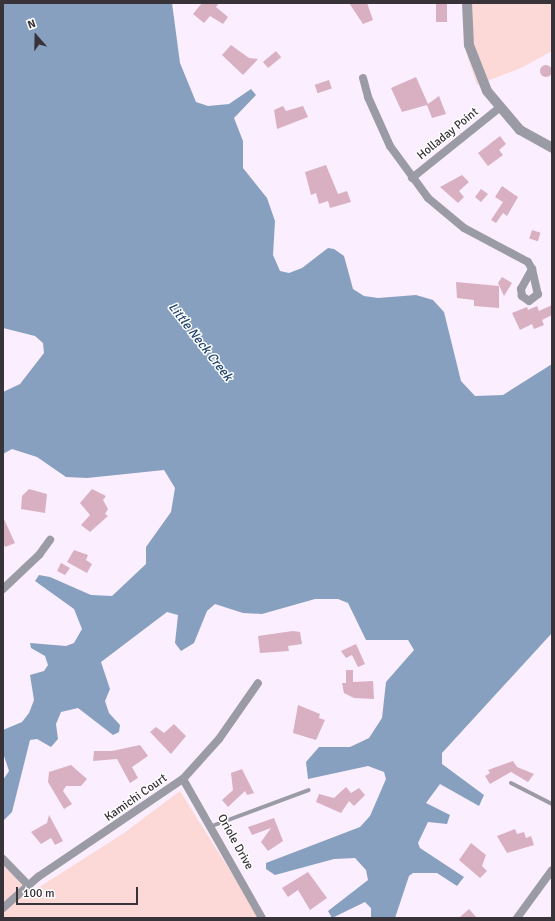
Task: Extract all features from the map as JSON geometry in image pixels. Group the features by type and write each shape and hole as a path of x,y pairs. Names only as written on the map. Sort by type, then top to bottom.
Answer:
{"street":[{"path":"467,3 466,30 472,57 499,108 520,130 552,148"},
{"name":"Holladay Point","path":"363,78 385,136 412,178 432,202 458,223 494,246 528,262 532,269"},
{"name":"Holladay Point","path":"412,178 499,108"},
{"path":"3,589 39,555 50,540"},
{"name":"Kamichi Court","path":"3,908 28,885 183,779 242,709 258,683"},
{"name":"Oriole Drive","path":"183,779 212,826 262,918"},
{"path":"3,859 28,885"},
{"path":"518,918 552,870"}],"lane":[{"path":"512,783 552,804"},
{"path":"212,826 309,790"}],"shaded area":[{"path":"463,3 552,3 552,51 521,68 477,85 467,55"},
{"path":"180,791 260,918 3,918 3,865 30,893 124,833"}],"water":[{"name":"Little Neck Creek","path":"3,3 172,3 180,63 196,102 208,106 229,104 251,89 256,95 234,118 243,141 243,168 267,198 275,221 273,255 280,271 289,273 302,268 328,248 334,249 344,256 353,289 364,296 378,298 416,295 433,300 444,312 461,381 475,396 503,395 552,364 552,633 442,753 442,764 484,795 479,806 440,784 426,803 450,815 447,824 428,822 418,843 420,848 464,877 457,886 437,873 413,873 409,876 395,918 371,918 371,908 365,902 332,918 328,911 368,880 366,870 355,858 334,859 275,875 266,869 266,863 360,827 370,816 386,779 384,772 368,766 308,779 306,762 319,747 350,747 369,738 382,718 386,682 414,650 408,640 366,640 348,603 338,599 315,599 262,614 243,613 215,604 207,611 194,643 181,651 175,643 178,615 167,612 101,662 110,689 105,701 109,713 120,725 119,732 113,735 78,708 61,712 56,724 58,739 51,747 37,739 30,740 12,812 3,821 3,780 9,771 3,753 3,730 22,722 29,713 34,700 30,675 44,671 48,665 45,656 31,648 30,643 66,646 74,643 82,629 74,609 35,581 39,575 50,577 91,595 112,596 146,564 146,547 171,512 175,488 164,470 87,478 66,477 37,457 12,449 3,454 3,392 20,384 44,353 43,343 35,336 3,328"}],"building":[{"path":"202,3 219,3 216,7 228,17 223,24 210,16 204,23 193,14"},
{"path":"349,3 367,3 373,20 363,24"},
{"path":"436,3 447,3 447,22 436,22"},
{"path":"231,45 249,58 258,59 243,75 222,55"},
{"path":"276,51 281,57 268,68 263,62"},
{"path":"548,65 551,66 551,76 544,77 541,76 540,69 541,66"},
{"path":"416,77 428,104 439,96 446,114 432,118 427,105 402,112 391,88"},
{"path":"329,80 332,89 318,93 315,85"},
{"path":"283,106 286,111 303,106 308,117 277,129 274,110"},
{"path":"500,136 506,144 499,150 503,155 488,166 478,153"},
{"path":"326,165 338,194 347,191 351,202 330,208 328,201 319,204 316,193 311,195 305,172"},
{"path":"462,175 469,182 459,191 464,197 458,203 440,187"},
{"path":"502,186 518,197 507,216 503,213 496,223 491,220 503,202 495,197"},
{"path":"481,189 488,194 481,202 475,197"},
{"path":"532,230 541,233 538,241 529,239"},
{"path":"502,277 512,283 504,296 498,283"},
{"path":"456,282 499,286 499,308 474,306 474,300 457,298"},
{"path":"552,305 552,315 542,320 544,325 534,329 532,324 520,330 512,313 527,307 528,310 537,306 539,311"},
{"path":"29,489 47,494 45,513 21,509 22,496"},
{"path":"92,489 106,496 103,500 108,509 105,514 108,516 90,532 81,525 90,515 80,503"},
{"path":"3,517 15,543 5,547 3,542"},
{"path":"74,550 88,555 86,560 92,564 87,573 67,562"},
{"path":"61,563 70,568 65,575 57,571"},
{"path":"293,631 300,632 302,644 288,646 289,651 260,653 258,636"},
{"path":"356,644 365,664 358,667 352,655 346,658 341,651"},
{"path":"346,670 353,670 353,682 373,681 374,699 354,698 344,693 342,683 346,683"},
{"path":"298,705 320,714 319,718 325,720 316,740 293,733"},
{"path":"174,724 186,736 171,754 150,732 156,727 164,733"},
{"path":"140,745 148,756 132,767 138,778 130,783 117,759 93,761 94,751 112,751"},
{"path":"513,761 517,767 534,774 528,782 511,772 490,784 485,776 490,773 488,770"},
{"path":"71,765 87,779 81,786 66,786 63,791 72,804 64,809 48,782 49,772"},
{"path":"242,769 254,793 247,795 245,791 228,807 222,800 233,790 231,773"},
{"path":"346,787 351,793 359,788 365,795 354,806 349,801 341,813 316,802 319,794 334,798"},
{"path":"49,815 63,841 55,845 51,838 41,844 31,832 47,823"},
{"path":"274,818 283,841 268,851 261,842 271,828 252,835 248,827"},
{"path":"515,829 517,834 524,832 526,838 531,836 534,845 507,853 497,836"},
{"path":"471,843 486,855 482,866 487,871 480,878 459,860"},
{"path":"308,872 327,898 310,910 298,890 288,897 282,888"},
{"path":"469,909 477,918 459,918"}]}
